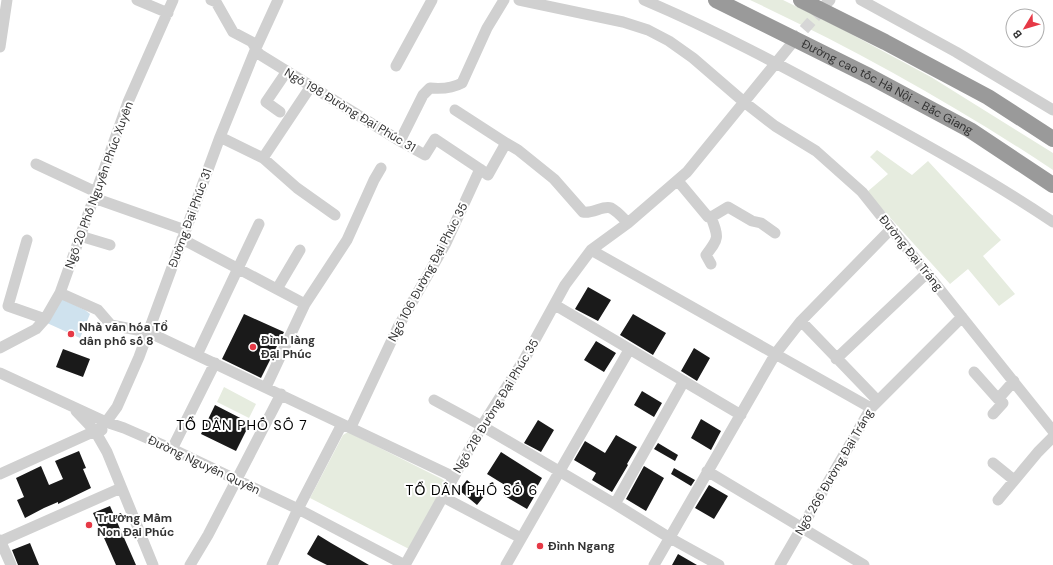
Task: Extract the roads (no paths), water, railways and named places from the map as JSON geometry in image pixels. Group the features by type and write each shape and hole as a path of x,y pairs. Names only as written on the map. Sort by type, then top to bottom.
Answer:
{"highway":[{"name":"Đường cao tốc Hà Nội - Bắc Giang","path":"716,0 869,76 970,130 1053,184"},
{"path":"801,0 885,42 988,97 1053,139"}],"street":[{"path":"0,47 3,13 7,0"},
{"path":"137,0 168,13"},
{"name":"Ngõ 20 Phố Nguyễn Phúc Xuyên","path":"0,348 36,329 45,319 60,293 128,102 173,0"},
{"name":"Đường Đại Phúc 31","path":"96,431 106,422 117,407 139,357 220,137 256,48 278,0"},
{"path":"396,66 432,0"},
{"path":"400,141 423,95 430,88 439,88 462,83 487,28 504,0"},
{"name":"Đường Đại Tráng","path":"519,0 623,22 648,30 669,41 693,58 744,102 775,126 816,151 862,192 1053,431"},
{"path":"644,0 776,63 937,151 1053,222"},
{"path":"861,0 956,52 1053,110"},
{"name":"Ngõ 198 Đường Đại Phúc 31","path":"215,1 234,32 252,42 259,54 425,155 435,139 480,169"},
{"name":"Ngõ 218 Đường Đại Phúc 35","path":"60,293 98,310 111,325 148,332 454,477 482,426 525,358 565,285 592,250 628,223 687,172 793,42"},
{"path":"280,112 266,102 287,71"},
{"path":"263,158 311,86"},
{"path":"455,110 518,150 554,179 583,212 593,212 610,208 628,223"},
{"path":"220,137 263,158 297,188 335,216"},
{"path":"480,169 488,175 506,143"},
{"path":"36,164 95,195 184,234 238,268 305,304"},
{"path":"266,387 305,304 347,240 371,186 381,168"},
{"name":"Ngõ 106 Đường Đại Phúc 35","path":"272,565 298,509 347,425 398,327 446,243 480,169"},
{"path":"678,180 706,216 711,217 728,207 752,220 761,223 775,233"},
{"path":"711,217 716,231 717,241 706,255 712,264"},
{"path":"197,354 259,224"},
{"path":"654,565 776,353 801,322 891,229"},
{"path":"80,236 110,245"},
{"path":"27,240 8,306 45,319"},
{"path":"277,289 300,250"},
{"path":"592,250 776,353 875,404"},
{"path":"836,359 926,274"},
{"path":"555,305 740,415"},
{"name":"Ngõ 266 Đường Đại Tráng","path":"780,565 875,404 962,317"},
{"path":"801,322 875,404"},
{"path":"506,565 629,350"},
{"path":"172,449 215,363"},
{"path":"974,372 1003,403 993,414"},
{"name":"Đường Nguyễn Quyền","path":"0,373 106,422 124,428 172,449 236,479 298,509 405,565"},
{"path":"615,504 684,381"},
{"path":"998,399 1014,381"},
{"path":"190,565 208,535 281,394"},
{"path":"434,400 482,426 670,538 719,565"},
{"path":"71,406 96,431 107,452 153,565"},
{"path":"0,474 96,431 124,428"},
{"path":"998,500 1038,452 1053,437"},
{"path":"993,463 1014,480"},
{"path":"707,471 864,565"},
{"path":"405,565 454,477"},
{"path":"11,565 0,540 121,488"},
{"path":"443,497 521,538"}],"water":[{"path":"60,298 90,314 80,338 47,323"}],"tunnel":[{"path":"793,42 825,6"}],"place":[{"name":"Nhà văn hóa Tổ dân phố số 8","path":"71,334"},
{"name":"Đình làng Đại Phúc","path":"253,347"},
{"name":"Trường Mầm Non Đại Phúc","path":"89,525"},
{"name":"Đình Ngang","path":"540,546"}],"district":[{"name":"TỔ DÂN PHỐ SỐ 7","path":"242,425"},
{"name":"TỔ DÂN PHỐ SỐ 6","path":"472,490"}]}
